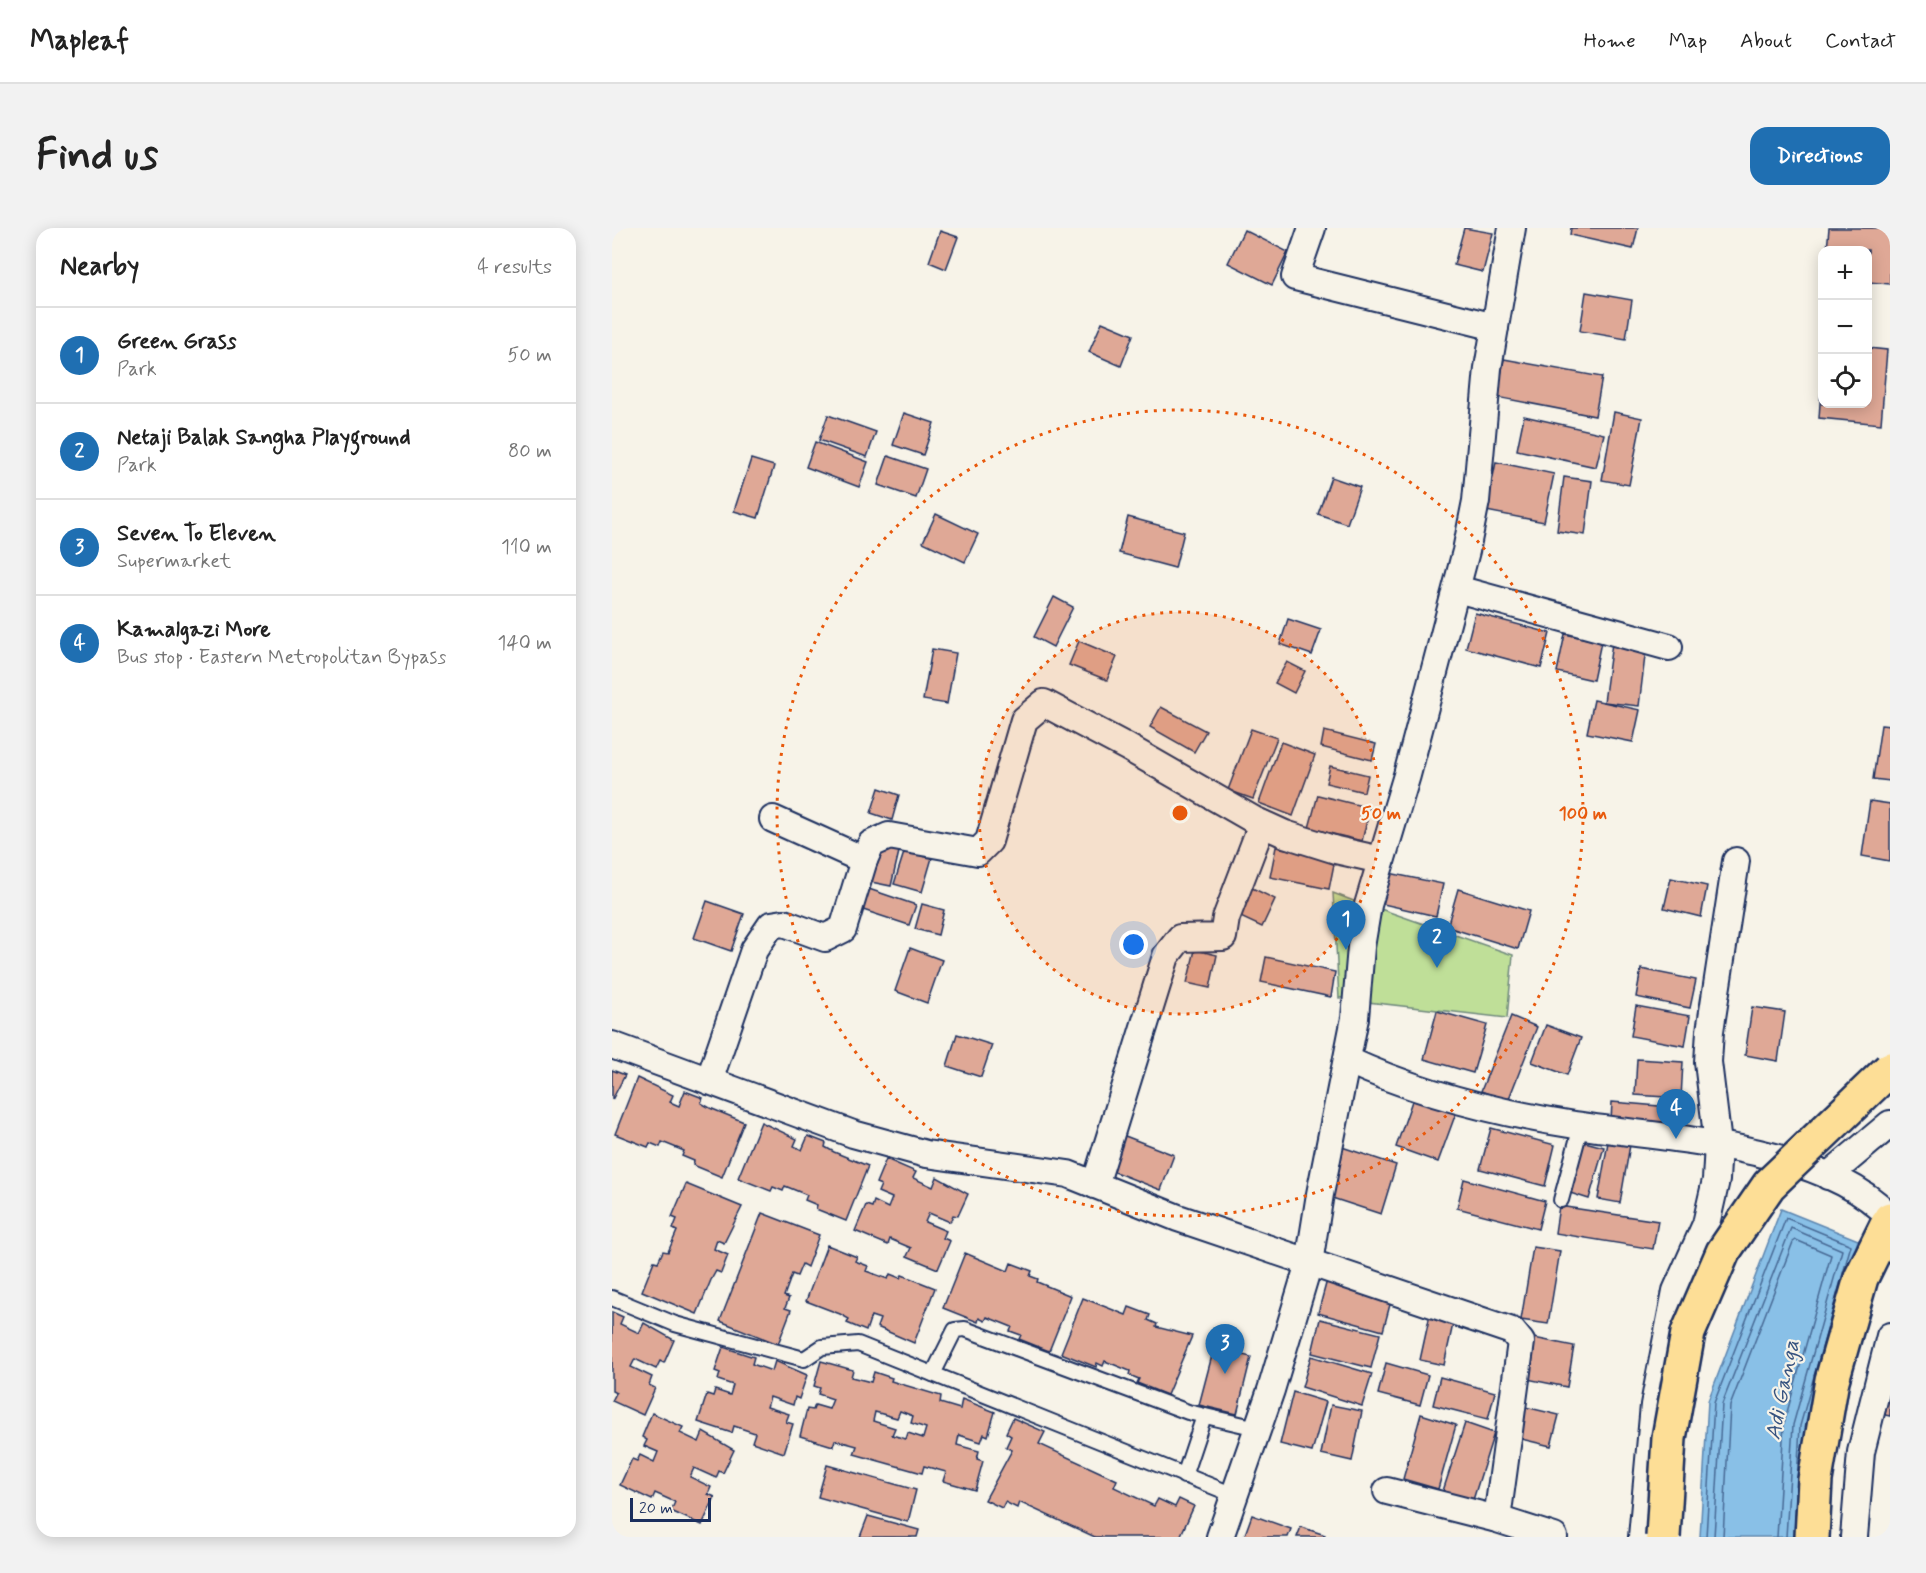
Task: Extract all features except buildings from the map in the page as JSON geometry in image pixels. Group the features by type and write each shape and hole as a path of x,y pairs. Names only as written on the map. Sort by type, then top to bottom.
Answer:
{"main road":[{"path":"1663,1537 1669,1437 1688,1333 1723,1252 1769,1185 1890,1069"},
{"path":"1812,1537 1815,1480 1832,1380 1861,1278 1890,1218"}],"street":[{"path":"1312,228 1295,277 1495,327"},
{"path":"1220,1537 1309,1263 1354,1018 1362,939 1381,860 1407,775 1457,589 1476,501 1488,368 1512,228"},
{"path":"1457,589 1670,647"},
{"path":"709,1081 754,950 771,925 784,923 825,938 843,929 864,860 872,844 889,836 978,852 989,841 1024,720 1044,703 1127,747 1218,801 1262,824 1336,850 1381,860"},
{"path":"773,819 864,860"},
{"path":"1095,1185 1166,956 1180,938 1223,937 1226,918 1262,824"},
{"path":"1642,1537 1654,1405 1676,1291 1706,1224 1716,1180 1718,1144 1708,1062 1736,861"},
{"path":"612,1045 854,1134 926,1154 1055,1171 1178,1218 1499,1325 1519,1337 1521,1342 1497,1519"},
{"path":"1347,1060 1385,1076 1444,1095 1514,1113 1581,1126 1718,1144 1772,1156 1828,1176 1867,1197 1890,1218"},
{"path":"1828,1176 1890,1124"},
{"path":"1854,1537 1861,1452 1890,1336"},
{"path":"1387,1491 1497,1519 1554,1537"}],"lane":[{"path":"1561,1200 1581,1126"},
{"path":"612,1298 675,1323 804,1359 822,1347 858,1344 1234,1495"},
{"path":"933,1374 955,1330 965,1329 1204,1416 1257,1428"},
{"path":"1184,1476 1204,1416"}],"green space":[{"path":"1333,893 1359,903 1353,997 1339,998"},
{"path":"1369,905 1513,955 1507,1018 1359,1001"}],"water":[{"name":"Adi Ganga","path":"1781,1209 1858,1240 1806,1428 1799,1537 1700,1537 1708,1401"}],"place":[{"name":"Green Grass","path":"1346,950"},
{"name":"Netaji Balak Sangha Playground","path":"1437,968"},
{"name":"Kamalgazi More","path":"1676,1139"},
{"name":"Seven To Eleven","path":"1225,1374"}]}
